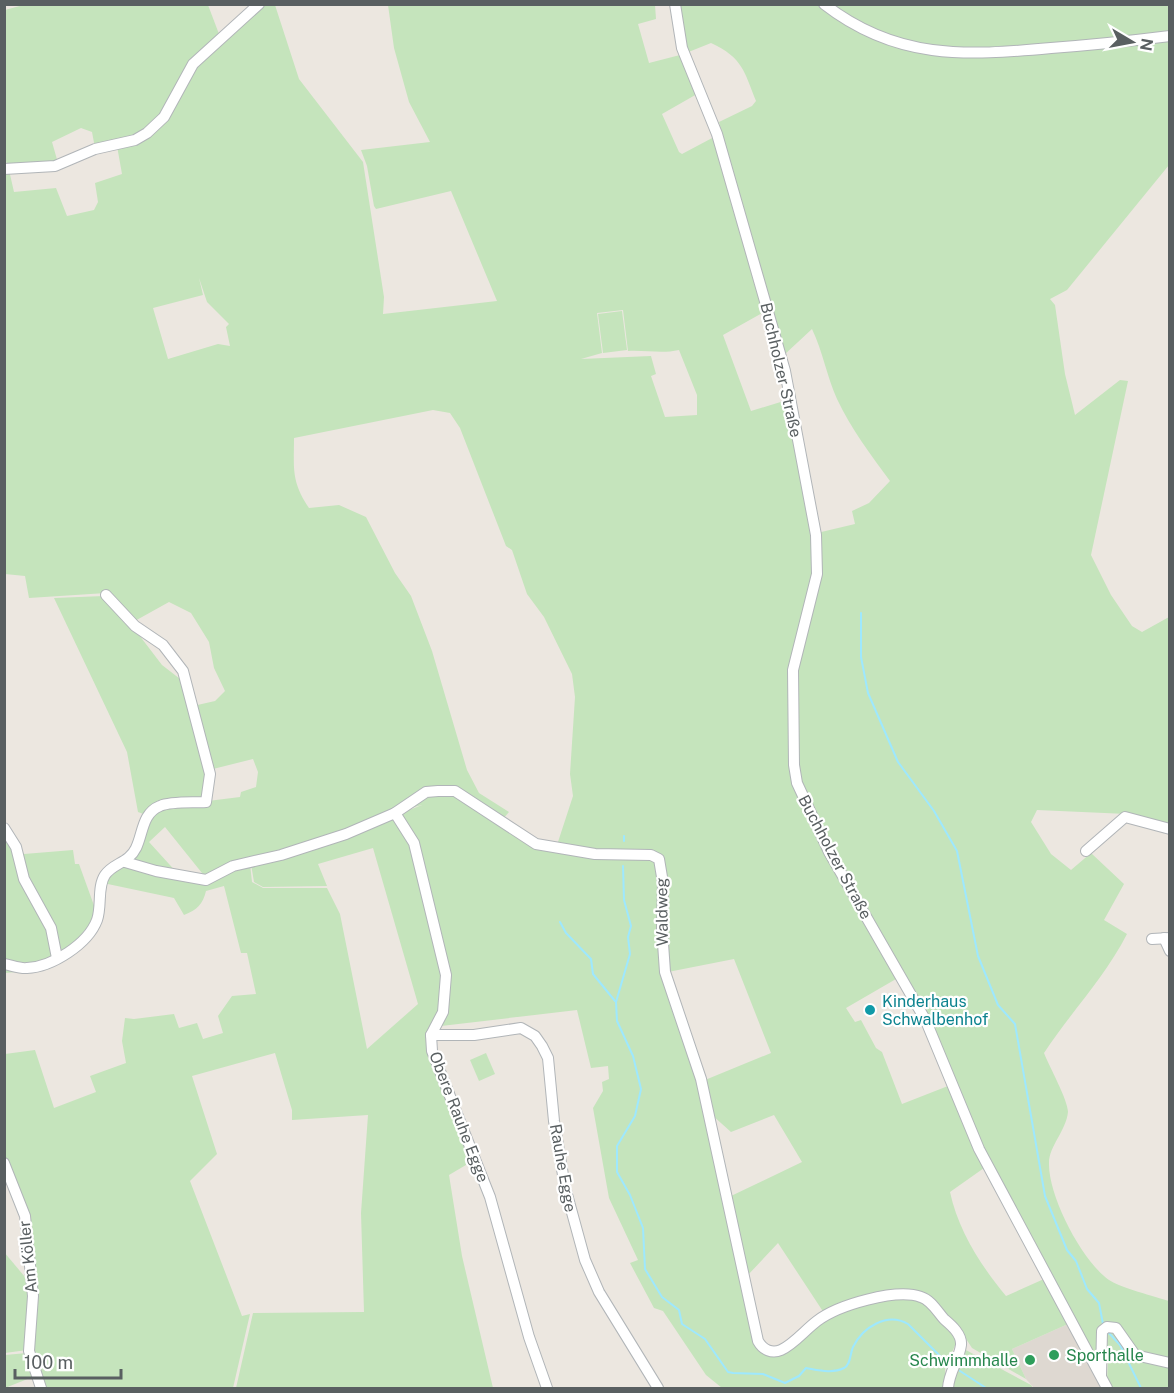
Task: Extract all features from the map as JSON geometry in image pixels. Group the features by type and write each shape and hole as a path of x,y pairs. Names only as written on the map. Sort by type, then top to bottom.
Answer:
{"street":[{"path":"4,169 55,166 95,149 135,140 147,133 164,117 193,64 259,4"},
{"name":"Buchholzer Straße","path":"675,4 682,48 717,134 780,353 816,535 817,574 793,670 794,765 798,783 829,852 926,1022 979,1149 1104,1384"},
{"path":"824,4 861,30 894,43 946,53 1005,52 1170,36"},
{"path":"4,964 27,968 57,958 86,937 97,920 103,879 109,870 125,862 137,845 146,818 160,806 206,802 210,774 183,671 163,645 135,626 106,595"},
{"name":"Waldweg","path":"125,862 156,871 206,880 233,866 346,834 395,813 426,792 455,791 536,844 595,854 651,855 659,859 663,883 662,929 665,972 701,1079 760,1346 771,1352 782,1350 816,1321 844,1305 898,1296 920,1296 931,1304 959,1335 961,1344 953,1364 948,1389"},
{"name":"Obere Rauhe Egge","path":"395,813 414,843 446,975 447,993 443,1012 431,1035 435,1059 490,1197 529,1337 548,1389"},
{"path":"1086,851 1125,817 1170,829"},
{"path":"4,828 16,847 24,879 51,928 57,958"},
{"path":"1152,939 1167,938 1170,951"},
{"name":"Rauhe Egge","path":"431,1035 474,1035 521,1028 535,1036 542,1046 548,1058 554,1121 565,1187 585,1260 599,1292 658,1389"},
{"name":"Am Köller","path":"4,1163 25,1216 33,1296 29,1351 41,1389"},
{"path":"1104,1384 1100,1341 1102,1331 1107,1327 1116,1328 1135,1355 1170,1363"}],"shaded area":[{"path":"1068,1324 1101,1388 1034,1388 1026,1379 1012,1349"}],"green space":[{"path":"27,4 208,5 219,34 163,114 145,131 95,148 92,132 81,128 52,142 58,163 7,166 4,150 5,10"},
{"path":"263,5 275,5 299,79 363,162 384,297 383,314 497,301 451,191 376,209 374,206 367,166 361,150 430,142 409,102 394,48 388,5 655,5 656,19 638,24 649,63 680,55 697,94 662,114 682,154 714,137 764,312 723,335 751,411 787,400 819,581 822,558 817,533 855,524 852,511 869,503 890,481 862,442 843,410 812,329 784,355 719,122 752,106 756,101 741,66 730,54 711,43 686,53 677,5 1169,5 1169,165 1067,290 1050,299 1055,305 1065,374 1075,415 1120,380 1128,381 1091,555 1111,595 1132,626 1142,632 1169,617 1169,825 1127,814 1037,810 1031,822 1051,854 1071,870 1091,853 1124,884 1104,920 1127,934 1109,965 1044,1053 1062,1091 1068,1112 1050,1157 1050,1177 1068,1227 1099,1271 1114,1283 1169,1301 1169,1388 1112,1388 1107,1380 1108,1360 1098,1364 983,1146 929,1017 806,799 789,744 794,788 809,824 896,979 846,1008 855,1022 861,1020 876,1048 882,1052 902,1104 948,1086 984,1168 950,1192 965,1234 979,1260 1006,1296 1044,1279 1068,1324 1012,1349 1026,1379 972,1348 957,1325 923,1293 824,1313 778,1243 747,1276 731,1196 802,1162 774,1115 731,1132 712,1115 705,1080 771,1053 734,959 668,972 664,857 557,845 573,796 570,774 575,697 572,674 544,617 527,594 512,550 506,546 460,428 450,413 433,410 294,438 296,482 303,499 309,508 339,505 366,517 395,573 411,596 432,651 467,770 479,793 509,812 502,820 535,846 648,858 658,864 660,946 701,1088 751,1320 771,1355 839,1310 904,1297 924,1301 951,1330 956,1343 945,1369 946,1388 722,1388 706,1375 663,1311 654,1308 630,1263 638,1260 609,1198 593,1108 603,1091 602,1082 609,1079 608,1066 591,1068 577,1010 441,1026 427,1049 471,1162 449,1175 462,1256 493,1388 236,1388 253,1313 364,1312 361,1213 368,1115 292,1120 292,1110 275,1053 192,1076 217,1154 190,1181 242,1316 250,1314 233,1388 43,1388 33,1361 32,1253 5,1159 5,1054 35,1050 54,1108 96,1092 90,1076 126,1063 122,1041 125,1018 174,1014 179,1028 197,1023 203,1039 223,1033 218,1016 232,996 256,994 247,953 241,953 224,886 206,891 199,906 184,915 174,898 103,883 113,869 130,865 206,881 250,864 252,882 263,888 327,888 340,914 367,1049 418,1004 373,848 318,864 327,886 263,887 254,882 251,864 368,826 422,805 391,813 206,878 165,827 149,842 179,875 130,862 145,825 160,807 240,797 241,792 256,787 258,772 253,759 213,769 210,800 159,804 146,815 138,812 127,752 54,598 104,596 123,614 162,665 184,682 193,706 215,701 225,691 214,668 209,642 191,613 169,602 133,622 106,593 29,598 25,576 5,574 4,171 9,170 14,192 56,188 67,216 94,210 98,202 95,183 122,174 117,146 155,131 194,66","holes":["199,278 207,302 229,324 226,327 230,346 218,344 168,359 153,308 203,295","623,310 628,351 679,350 697,395 697,415 665,417 651,376 656,374 651,356 581,359 602,353 597,313"]},
{"path":"622,311 627,350 603,353 598,314"},
{"path":"4,830 24,854 73,850 75,864 79,864 96,911 94,919 69,949 28,971 5,973"},
{"path":"486,1053 495,1074 479,1081 470,1060"},
{"path":"4,1252 30,1283 27,1350 5,1353"},
{"path":"964,1349 1031,1385 1033,1388 950,1388"},
{"path":"27,1353 35,1376 5,1388 5,1355"}],"waterway":[{"path":"861,613 861,657 868,693 898,762 934,811 957,851 978,956 998,1005 1015,1024 1045,1196 1067,1250 1076,1261 1087,1289 1099,1303 1103,1324"},
{"path":"624,836 624,841"},
{"path":"623,866 624,900 631,926 628,937 630,954 616,1002 617,1021 633,1056 641,1089 635,1116 617,1146 617,1172 630,1195 643,1228 645,1269 662,1297 679,1310 682,1324 705,1339 728,1372 763,1374 785,1383 799,1376 806,1368 825,1371 839,1370 848,1364 853,1347 863,1333 876,1324 892,1320 908,1324 943,1359"},
{"path":"560,922 566,933 591,959 593,974 615,1001"},
{"path":"1107,1331 1120,1345 1141,1388"},
{"path":"960,1371 986,1388"}],"place":[{"name":"Kinderhaus Schwalbenhof","path":"870,1010"},
{"name":"Sporthalle","path":"1054,1355"},
{"name":"Schwimmhalle","path":"1030,1360"}]}
